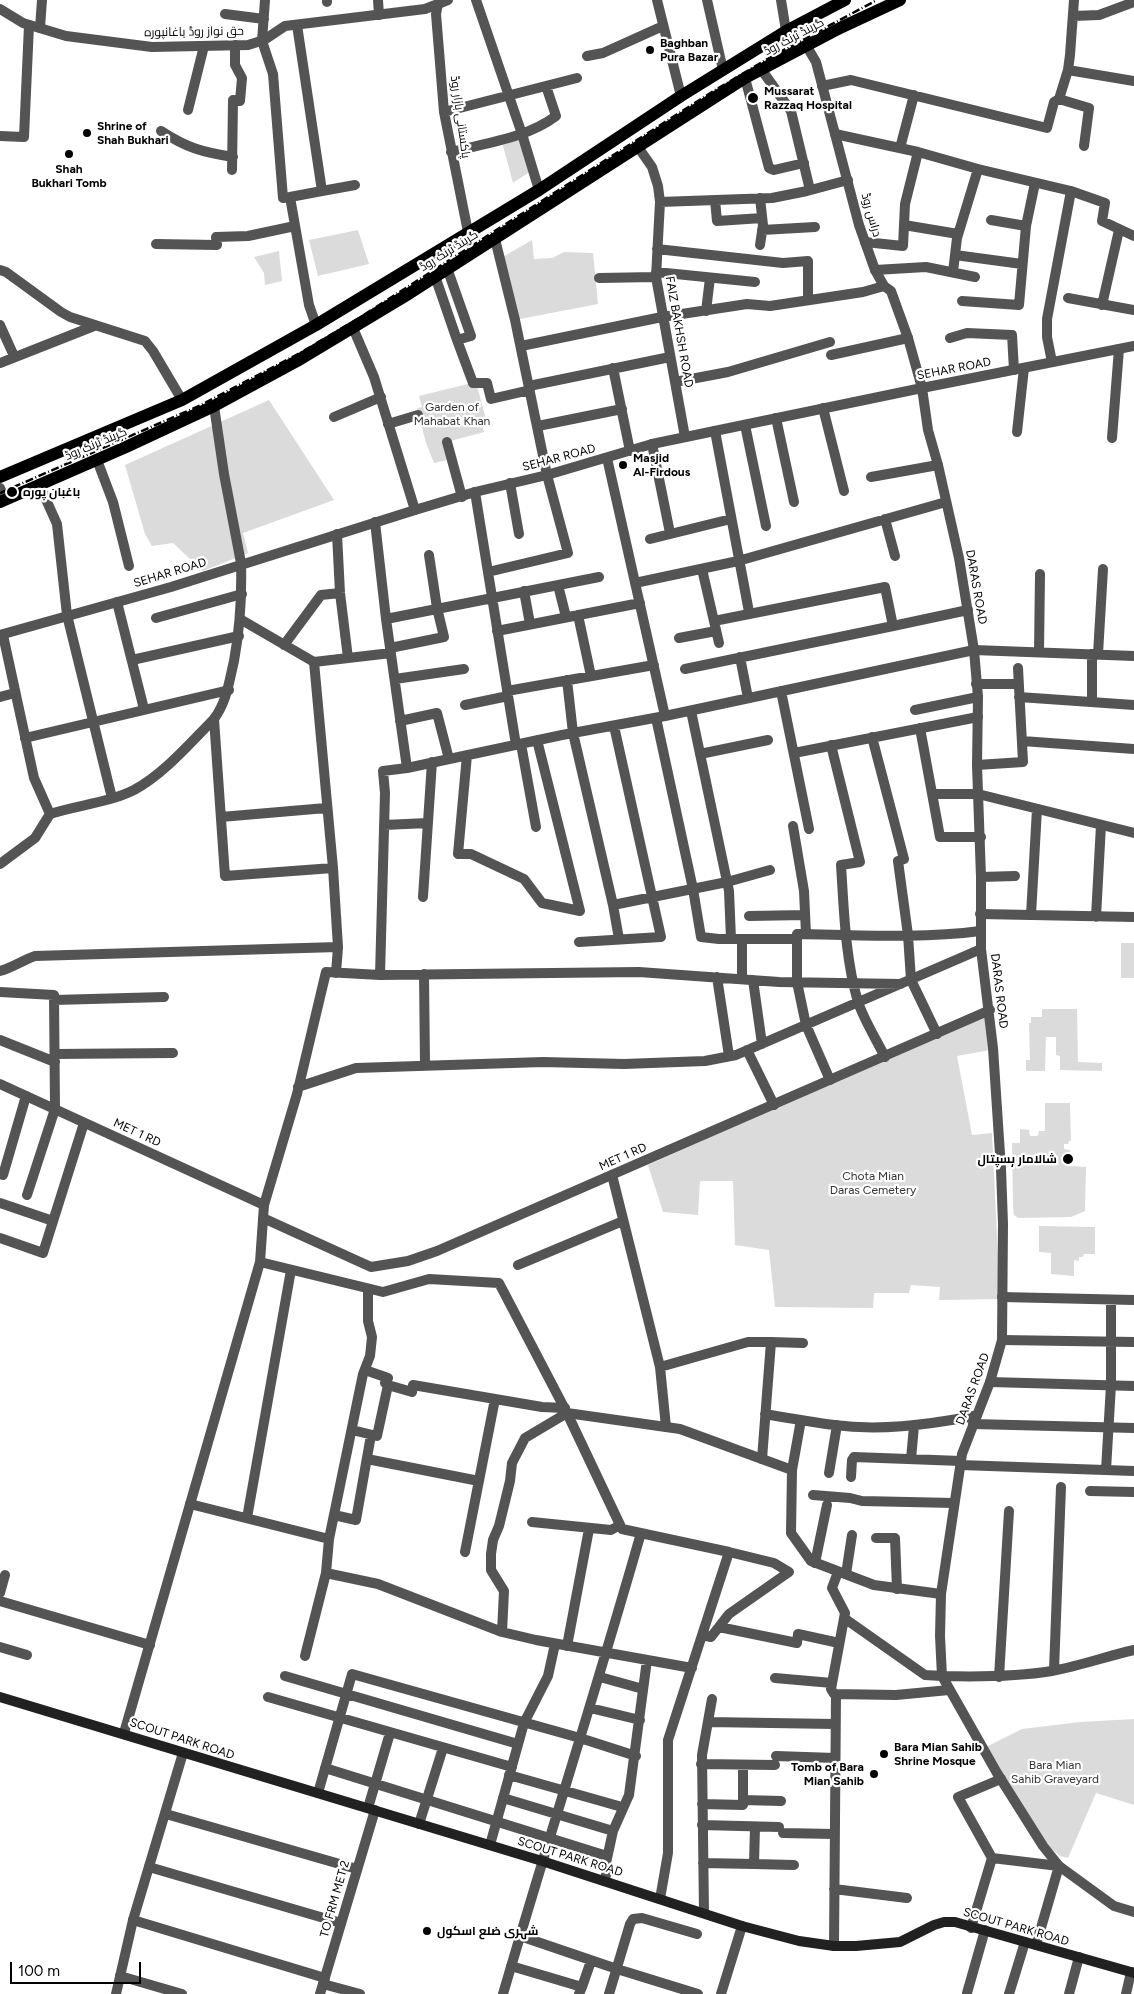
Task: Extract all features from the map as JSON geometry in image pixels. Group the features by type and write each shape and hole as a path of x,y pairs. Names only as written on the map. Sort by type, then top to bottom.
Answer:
{"main road":[{"name":"گرینڈ ٹرنک روڈ","path":"0,477 182,400 316,325 539,190 680,96 786,30 845,0"},
{"name":"گرینڈ ٹرنک روڈ","path":"2,496 39,484 97,460 214,406 353,328 745,78 806,45 900,0"},
{"name":"SCOUT PARK ROAD","path":"0,1697 542,1861 742,1926 799,1941 834,1946 900,1942 944,1922 955,1922 1133,1973"}],"street":[{"path":"40,28 42,0"},
{"path":"265,0 262,41 273,74 282,198 355,185"},
{"path":"378,0 379,15"},
{"path":"476,0 539,190"},
{"path":"657,0 680,96"},
{"path":"707,0 723,70"},
{"path":"781,0 786,30"},
{"path":"822,86 851,80 1047,128 1054,102 1059,99 1068,70 1074,0"},
{"name":"حق نواز روڈ باغانپورہ","path":"0,9 29,25 66,36 152,47 248,45 262,41 284,26 425,9 443,2"},
{"name":"پاکستانی بازار روڈ","path":"443,2 436,14 444,112 468,232"},
{"path":"1073,16 1099,15 1134,2"},
{"path":"225,14 264,19"},
{"path":"0,136 24,137 29,25"},
{"path":"296,25 322,192"},
{"path":"587,56 604,52 663,26"},
{"path":"232,170 233,100 240,101 242,78 235,65 235,45"},
{"name":"دراس روڈ","path":"806,45 816,62 865,242 884,286 891,291 908,338 922,388"},
{"path":"188,110 204,46"},
{"path":"761,69 791,111 810,190"},
{"path":"1068,70 1134,81"},
{"path":"444,112 577,78"},
{"path":"745,78 769,168 774,170 804,163"},
{"path":"451,152 522,134 545,124 556,116 546,86"},
{"path":"900,148 914,95"},
{"path":"1059,99 1089,108 1084,146"},
{"path":"161,131 190,148 204,153 233,157"},
{"path":"835,134 918,152 978,169 1071,191 1105,203 1102,221 1134,236"},
{"name":"FAIZ BAKHSH ROAD","path":"638,147 652,166 658,186 660,202 656,275 685,437"},
{"path":"865,242 902,246 905,204 918,152"},
{"path":"953,272 958,234 978,169"},
{"path":"660,202 772,198 848,180"},
{"path":"962,301 1019,305 1026,226 1034,183"},
{"path":"1052,362 1047,337 1047,319 1071,191"},
{"path":"290,197 309,305 316,325"},
{"path":"760,198 762,218 760,245"},
{"path":"715,200 717,222 762,218"},
{"path":"991,220 1026,226"},
{"path":"904,225 958,234"},
{"path":"156,244 217,245 216,237 248,236 295,226"},
{"path":"762,230 815,228"},
{"path":"1102,304 1119,230"},
{"path":"488,572 568,553 547,475 521,346 495,239"},
{"path":"657,249 783,264 808,261 808,300"},
{"path":"955,256 1022,264"},
{"path":"876,270 926,267 975,277"},
{"path":"447,268 471,336 458,340"},
{"path":"0,270 6,272 60,312 94,326 145,341 182,400"},
{"path":"599,278 656,275 754,282"},
{"path":"435,276 472,382 487,383 491,399 613,368 670,357"},
{"path":"706,310 710,278"},
{"path":"521,346 662,317 747,304 770,306 863,292 884,286"},
{"path":"1068,298 1134,310"},
{"path":"0,325 14,356"},
{"path":"0,362 94,326"},
{"path":"353,328 381,397 415,510"},
{"path":"950,338 967,333 1012,336 1019,368 1017,432"},
{"path":"831,355 908,338"},
{"path":"675,382 728,372 830,342"},
{"name":"SEHAR ROAD","path":"1,635 171,587 241,563 475,492 547,475 652,444 1134,346"},
{"path":"1112,438 1118,349"},
{"path":"613,368 630,451"},
{"name":"DARAS ROAD","path":"922,388 928,430 946,502 968,610 974,650 978,697 977,765 981,877 980,931 990,1010 1003,1224 1002,1340 990,1382 975,1419 961,1463 941,1594 940,1636 946,1683"},
{"path":"334,417 381,397"},
{"path":"0,864 35,838 50,814 112,798 134,790 151,779 214,719 222,709 229,690 239,636 242,594 241,563 224,474 214,406"},
{"path":"823,408 844,491"},
{"path":"538,426 622,409"},
{"path":"388,424 418,415"},
{"path":"776,418 794,502"},
{"path":"746,425 766,526"},
{"path":"715,431 749,612"},
{"path":"447,442 462,497"},
{"path":"652,444 670,532"},
{"path":"607,458 654,665 661,717 701,937 957,934 980,931"},
{"path":"97,460 113,502 129,566"},
{"path":"871,477 938,465"},
{"path":"510,483 520,534"},
{"path":"39,484 57,524 67,615 112,798"},
{"path":"475,492 508,693 536,827"},
{"path":"635,583 738,561 946,502"},
{"path":"650,539 670,532 731,519"},
{"path":"885,519 895,556"},
{"path":"375,522 386,619 407,768"},
{"path":"336,534 340,593 348,658"},
{"path":"240,619 314,662 391,651 444,637 437,608 429,555"},
{"path":"1092,702 1103,568"},
{"path":"702,569 719,643"},
{"path":"1039,652 1040,574"},
{"path":"386,619 599,577"},
{"path":"558,585 566,617"},
{"path":"679,638 749,612 885,588 892,626"},
{"path":"524,591 530,624"},
{"path":"284,645 321,595 340,593"},
{"path":"156,618 242,594"},
{"path":"117,602 144,709"},
{"path":"497,631 640,603"},
{"path":"684,669 968,610"},
{"path":"578,615 591,676"},
{"path":"1,635 34,778 50,814"},
{"path":"132,660 239,636"},
{"path":"380,974 385,793 383,770 407,768 537,740 691,711 974,650 1134,656"},
{"path":"740,657 748,698"},
{"path":"314,662 333,868 338,947 336,973"},
{"path":"465,705 567,680 654,665"},
{"path":"977,765 1023,762 1018,668"},
{"path":"395,679 464,669"},
{"path":"567,680 573,733 613,905 619,939"},
{"path":"976,684 1018,684"},
{"path":"25,738 94,720 229,690"},
{"path":"781,691 809,829"},
{"path":"0,697 15,693"},
{"path":"914,710 978,697"},
{"path":"1019,697 1134,705"},
{"path":"691,711 727,882 731,938"},
{"path":"400,720 437,713 449,759"},
{"path":"794,753 978,717"},
{"path":"214,719 224,876 333,868"},
{"path":"579,942 661,937 614,726"},
{"path":"920,728 940,837 980,837"},
{"path":"872,737 904,859 898,861 908,935 906,982 937,1034"},
{"path":"467,755 458,854 471,854 524,879 542,903 580,911 537,740"},
{"path":"700,754 768,740"},
{"path":"1022,741 1134,749"},
{"path":"831,746 860,862 841,865 846,934 853,983 858,1004 885,1057"},
{"path":"423,897 432,762"},
{"path":"932,794 978,794 1134,833"},
{"path":"221,817 326,808"},
{"path":"1031,915 1037,808"},
{"path":"384,825 428,823"},
{"path":"1096,916 1101,825"},
{"path":"793,826 804,891 805,915 797,982 806,1025 830,1080"},
{"path":"613,905 727,882 770,870"},
{"path":"981,877 1015,876"},
{"path":"980,914 1134,917"},
{"path":"749,916 805,915"},
{"path":"742,938 742,979"},
{"path":"0,971 9,969 20,961 35,956 338,947"},
{"path":"298,1087 356,1068 543,1062 633,1064 705,1061 729,1056 762,1044 981,950"},
{"path":"124,1733 260,1262 264,1205 298,1087 326,972 424,974 639,972 797,982 906,982"},
{"path":"424,974 425,1065"},
{"path":"717,978 729,1056"},
{"path":"753,980 762,1044"},
{"path":"0,992 54,995 55,1109 27,1195"},
{"path":"54,1000 164,997"},
{"name":"MET 1 RD","path":"263,1218 372,1267 387,1266 437,1252 990,1010"},
{"path":"0,1040 55,1058 173,1053"},
{"path":"747,1050 774,1105"},
{"name":"MET 1 RD","path":"0,1084 264,1205"},
{"path":"0,1174 3,1175 26,1096"},
{"path":"0,1238 43,1253 84,1123"},
{"path":"612,1175 660,1367 666,1427"},
{"path":"0,1203 53,1221"},
{"path":"518,1265 623,1221"},
{"path":"260,1262 383,1292 429,1280 499,1283 566,1410 622,1529 774,1563 789,1572 729,1614 711,1637 702,1635"},
{"path":"247,1518 291,1270"},
{"path":"305,1656 326,1573 329,1539 365,1370 370,1356 372,1337 368,1321 368,1289"},
{"path":"1002,1297 1134,1300"},
{"path":"1106,1470 1107,1427 1111,1385 1110,1300"},
{"path":"1002,1340 1134,1342"},
{"path":"660,1367 748,1342 804,1343"},
{"path":"762,1459 771,1342"},
{"path":"352,1430 377,1436 388,1384 385,1383 388,1378 365,1370"},
{"path":"990,1382 1134,1386"},
{"path":"388,1384 412,1392 413,1384 680,1429 792,1470"},
{"path":"465,1552 495,1399"},
{"path":"502,1632 504,1591 491,1570 491,1554 493,1540 499,1526 510,1481 512,1463 525,1438 566,1410"},
{"path":"765,1414 837,1426 914,1426 969,1418 1134,1428"},
{"path":"801,1420 792,1470 791,1533 812,1561 874,1585 941,1594"},
{"path":"829,1473 837,1426"},
{"path":"911,1459 914,1426"},
{"path":"334,1515 356,1520 372,1435"},
{"path":"850,1477 854,1457 1134,1471"},
{"path":"367,1459 479,1481"},
{"path":"1054,1670 1061,1486"},
{"path":"1090,1491 1134,1492"},
{"path":"813,1495 850,1498 862,1501 954,1504"},
{"path":"190,1504 329,1539"},
{"path":"815,1563 826,1505"},
{"path":"999,1677 1009,1511"},
{"path":"532,1522 611,1530 620,1525"},
{"path":"566,1646 589,1529"},
{"path":"503,1994 556,1814 600,1677 641,1533"},
{"path":"852,1535 842,1573 832,1588 845,1613 831,1689 836,1694 896,1695 946,1683 1054,1670 1134,1650"},
{"path":"876,1538 895,1538 897,1589"},
{"path":"660,1899 668,1853 668,1740 729,1552"},
{"path":"326,1573 378,1584 502,1632 554,1644 692,1668"},
{"path":"0,1594 5,1575"},
{"path":"0,1601 150,1645"},
{"path":"844,1618 925,1675 946,1683 1001,1779 1043,1846 1058,1866 1114,1906 1134,1912"},
{"path":"719,1627 797,1643 798,1634 839,1643"},
{"path":"490,1845 524,1723 548,1676 554,1644"},
{"path":"0,1647 27,1655"},
{"path":"604,1881 608,1869 606,1864 607,1856 613,1831 629,1794 636,1756 647,1660"},
{"path":"318,1793 352,1674 580,1738 636,1756"},
{"path":"285,1676 518,1744"},
{"path":"600,1677 643,1689"},
{"path":"775,1678 832,1683"},
{"path":"834,1946 836,1694"},
{"path":"268,1697 443,1748 564,1790 622,1807"},
{"path":"704,1913 701,1764 712,1700"},
{"path":"590,1708 640,1720"},
{"path":"708,1722 835,1724"},
{"name":"TO FRM MET 2","path":"323,1985 357,1869 375,1784 390,1733"},
{"path":"419,1824 443,1748"},
{"path":"116,1994 133,1920 183,1753"},
{"path":"701,1764 743,1765 835,1758"},
{"path":"702,1804 743,1805 743,1765"},
{"path":"325,1768 607,1856"},
{"path":"971,1928 992,1858 958,1797 1001,1779"},
{"path":"503,1798 613,1831"},
{"path":"743,1800 781,1801"},
{"path":"166,1814 357,1869"},
{"path":"702,1825 755,1827 834,1834"},
{"path":"754,1864 755,1827"},
{"path":"992,1858 1058,1866"},
{"path":"703,1863 794,1865"},
{"path":"1036,1945 1058,1866"},
{"path":"148,1867 341,1923"},
{"path":"834,1889 907,1898"},
{"path":"609,1994 633,1919 642,1918 697,1934"},
{"path":"133,1920 323,1985 360,1994"},
{"path":"721,1994 742,1926"},
{"path":"966,1994 985,1930"},
{"path":"520,1936 591,1961 698,1994"},
{"path":"1009,1994 1025,1942"},
{"path":"1068,1994 1079,1957"},
{"path":"511,1966 581,1990 591,1961"},
{"path":"1126,1994 1133,1973"},
{"path":"120,1976 182,1994"}],"green space":[{"path":"520,135 531,171 513,183 502,142"},
{"path":"358,230 369,264 318,276 309,240"},
{"path":"532,240 534,259 552,258 564,252 593,253 598,304 515,320 501,258"},
{"path":"279,251 282,281 265,285 264,273 254,257"},
{"name":"Garden of Mahabat Khan","path":"476,382 486,419 481,420 484,432 447,442 451,459 434,463 426,443 417,408 422,407 419,396"},
{"path":"269,400 334,500 243,533 248,553 203,571 173,543 152,546 145,534 125,465"},
{"path":"1121,943 1134,943 1134,978 1121,978"},
{"path":"1042,1009 1077,1009 1078,1062 1102,1063 1102,1071 1060,1070 1060,1056 1056,1055 1056,1037 1046,1037 1045,1071 1026,1071 1026,1060 1030,1060 1029,1023 1031,1023 1031,1017 1042,1017"},
{"name":"Chota Mian Daras Cemetery","path":"987,1013 990,1050 957,1056 972,1135 992,1133 1000,1299 939,1300 940,1287 911,1285 909,1293 874,1293 873,1308 775,1307 769,1250 735,1245 733,1181 700,1181 698,1215 663,1212 648,1165"},
{"path":"1045,1103 1070,1103 1071,1141 1068,1144 1064,1144 1064,1149 1070,1150 1069,1166 1086,1167 1085,1211 1071,1217 1018,1218 1014,1215 1013,1208 1012,1143 1020,1143 1020,1129 1029,1130 1030,1136 1038,1136 1039,1131 1045,1131"},
{"path":"1039,1226 1095,1227 1095,1254 1084,1254 1083,1257 1079,1257 1079,1261 1074,1260 1074,1276 1051,1274 1051,1253 1039,1252"},
{"name":"Bara Mian Sahib Graveyard","path":"1134,1719 1134,1805 1096,1793 1068,1858 1060,1856 1049,1847 986,1747 1022,1729 1080,1722"}],"railway":[{"path":"0,493 199,406 300,353 359,318 712,92 769,58 877,0"}],"place":[{"name":"Baghban Pura Bazar","path":"650,50"},
{"name":"Mussarat Razzaq Hospital","path":"753,98"},
{"name":"Shrine of Shah Bukhari","path":"87,133"},
{"name":"Shah Bukhari Tomb","path":"69,154"},
{"name":"Masjid Al-Firdous","path":"623,465"},
{"name":"باغبان پورہ","path":"12,492"},
{"name":"شالامار ہسپتال","path":"1068,1159"},
{"name":"Bara Mian Sahib Shrine Mosque","path":"884,1754"},
{"name":"Tomb of Bara Mian Sahib","path":"874,1774"},
{"name":"شہری ضلع اسکول","path":"427,1931"}]}
